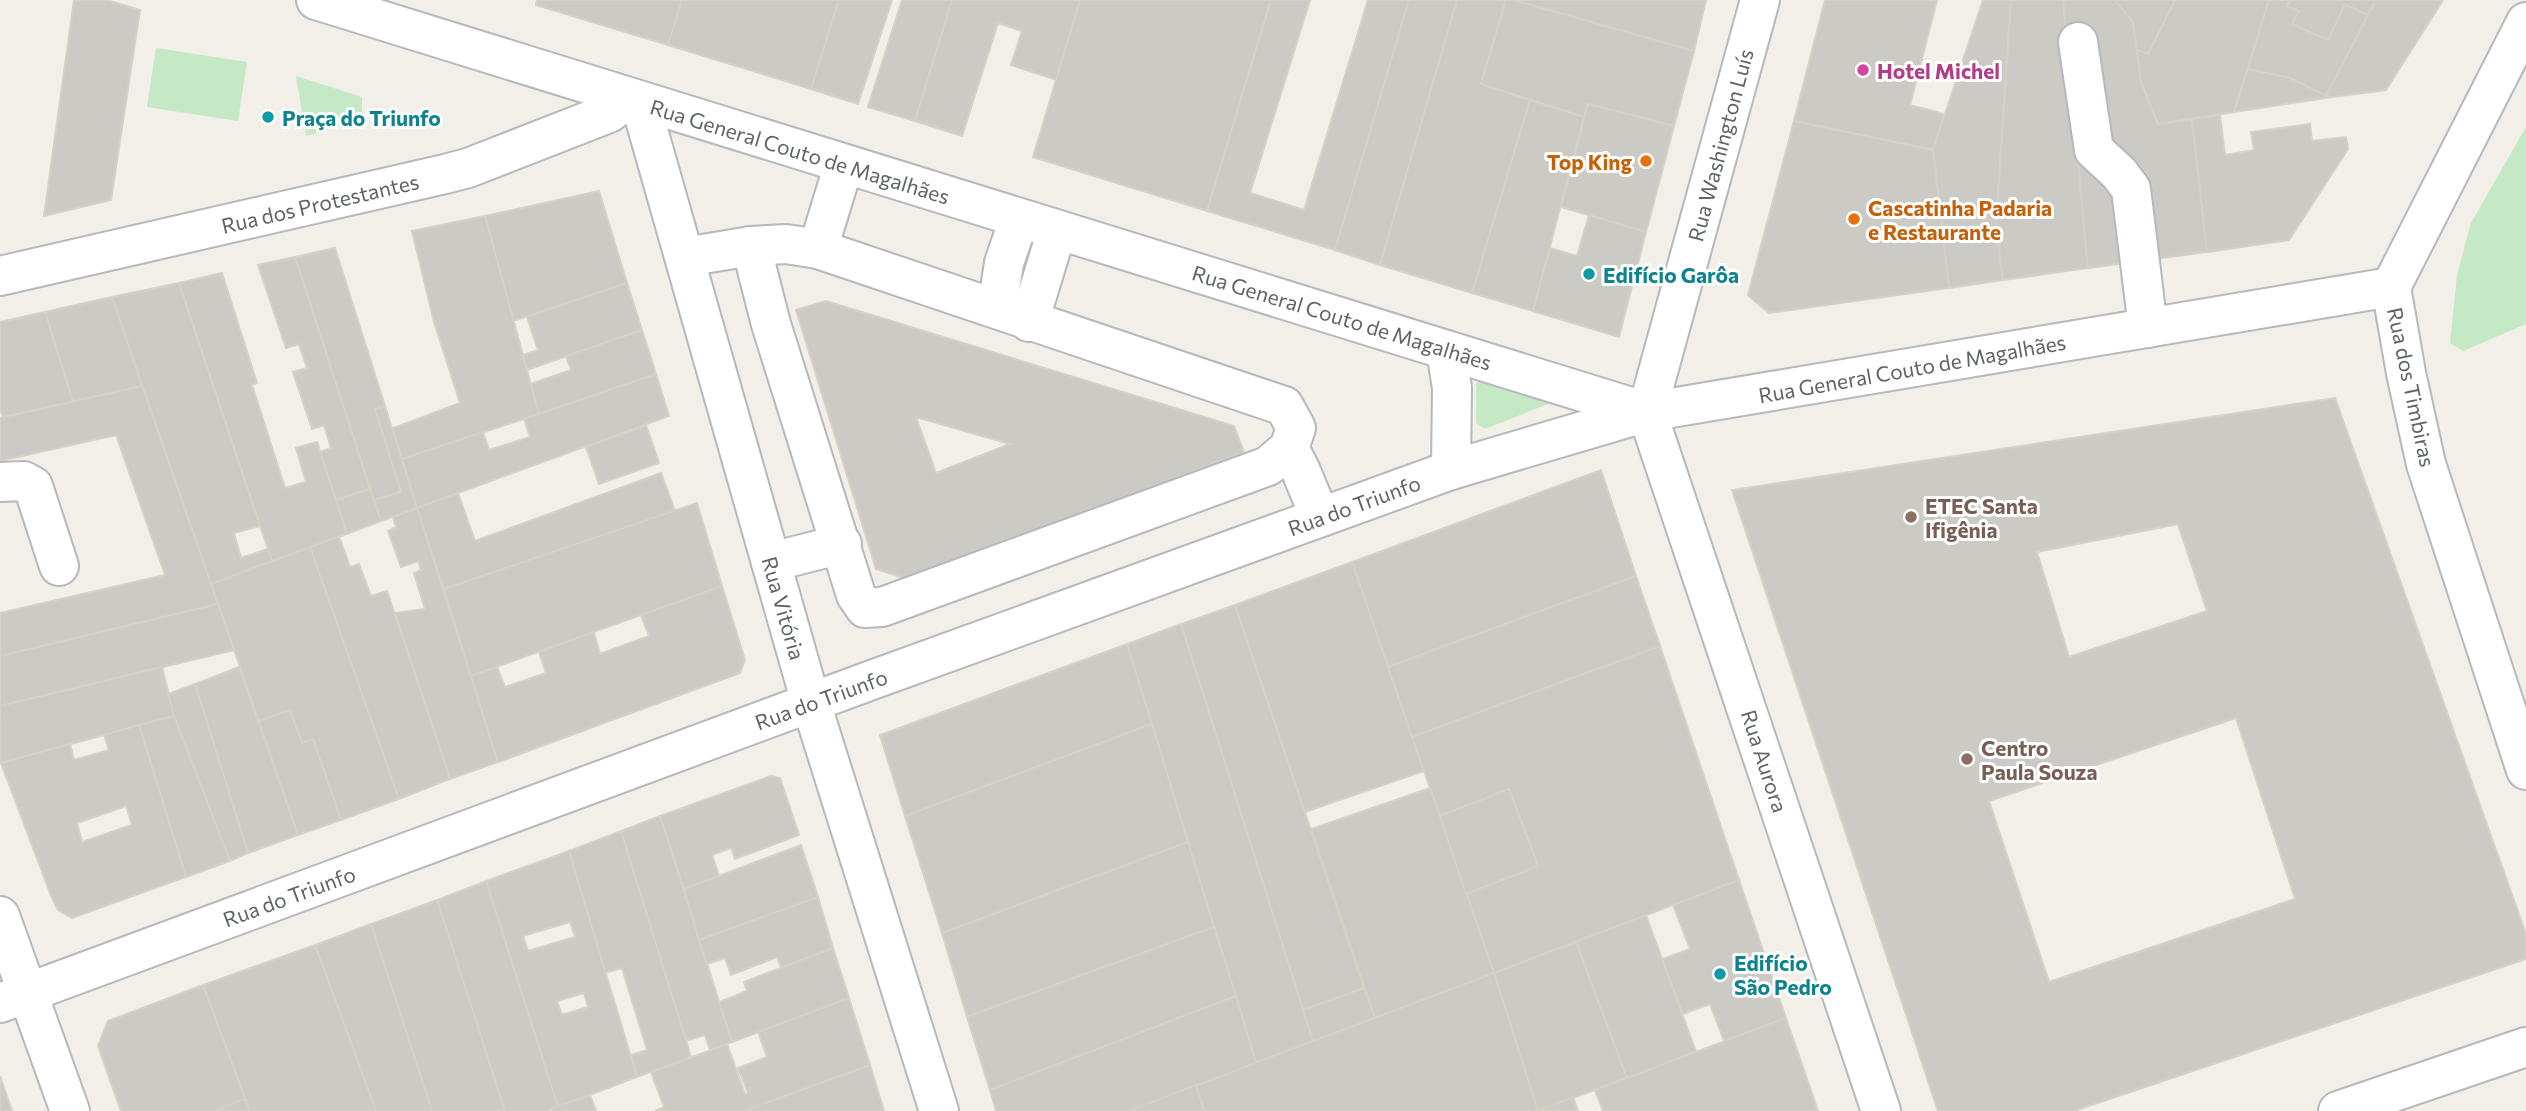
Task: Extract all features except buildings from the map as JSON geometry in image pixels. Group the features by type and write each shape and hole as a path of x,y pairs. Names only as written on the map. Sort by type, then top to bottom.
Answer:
{"street":[{"name":"Rua General Couto de Magalhães","path":"316,0 1647,412 2391,287"},
{"name":"Rua Washington Luís","path":"1647,412 1760,0"},
{"name":"Rua dos Timbiras","path":"2526,22 2391,287 2426,464 2526,770"},
{"path":"2078,42 2094,150 2119,173 2131,189 2148,328"},
{"name":"Rua Vitória","path":"634,100 685,257 811,703 939,1111"},
{"name":"Rua dos Protestantes","path":"0,276 468,168 609,113 634,100"},
{"path":"817,249 844,164"},
{"path":"1013,315 1004,263 1019,219"},
{"path":"1013,315 1057,230"},
{"path":"685,257 751,246 786,244 817,249 1284,406 1296,428 1289,448 1268,466 882,607 865,608 856,595 771,324 751,246"},
{"path":"1446,350 1452,388 1451,470"},
{"name":"Rua do Triunfo","path":"14,998 1320,517 1451,470 1647,412"},
{"name":"Rua Aurora","path":"1647,412 1881,1111"},
{"path":"1289,448 1320,517"},
{"path":"0,482 24,481 33,486 60,566"},
{"path":"771,562 842,544"},
{"path":"0,916 14,998 70,1111"},
{"path":"2338,1111 2526,1047"}],"green space":[{"path":"156,48 247,62 238,121 147,107"},
{"path":"296,76 362,97 362,120 306,136"},
{"path":"2526,127 2526,324 2463,351 2450,343 2457,275 2471,223"},
{"path":"1482,379 1549,401 1548,404 1485,429 1476,423 1476,384"}],"place":[{"name":"Hotel Michel","path":"1863,70"},
{"name":"Praça do Triunfo","path":"268,117"},
{"name":"Top King","path":"1646,161"},
{"name":"Cascatinha Padaria e Restaurante","path":"1854,219"},
{"name":"Edifício Garôa","path":"1589,274"},
{"name":"ETEC Santa Ifigênia","path":"1911,517"},
{"name":"Centro Paula Souza","path":"1967,759"},
{"name":"Edifício São Pedro","path":"1720,974"}]}
